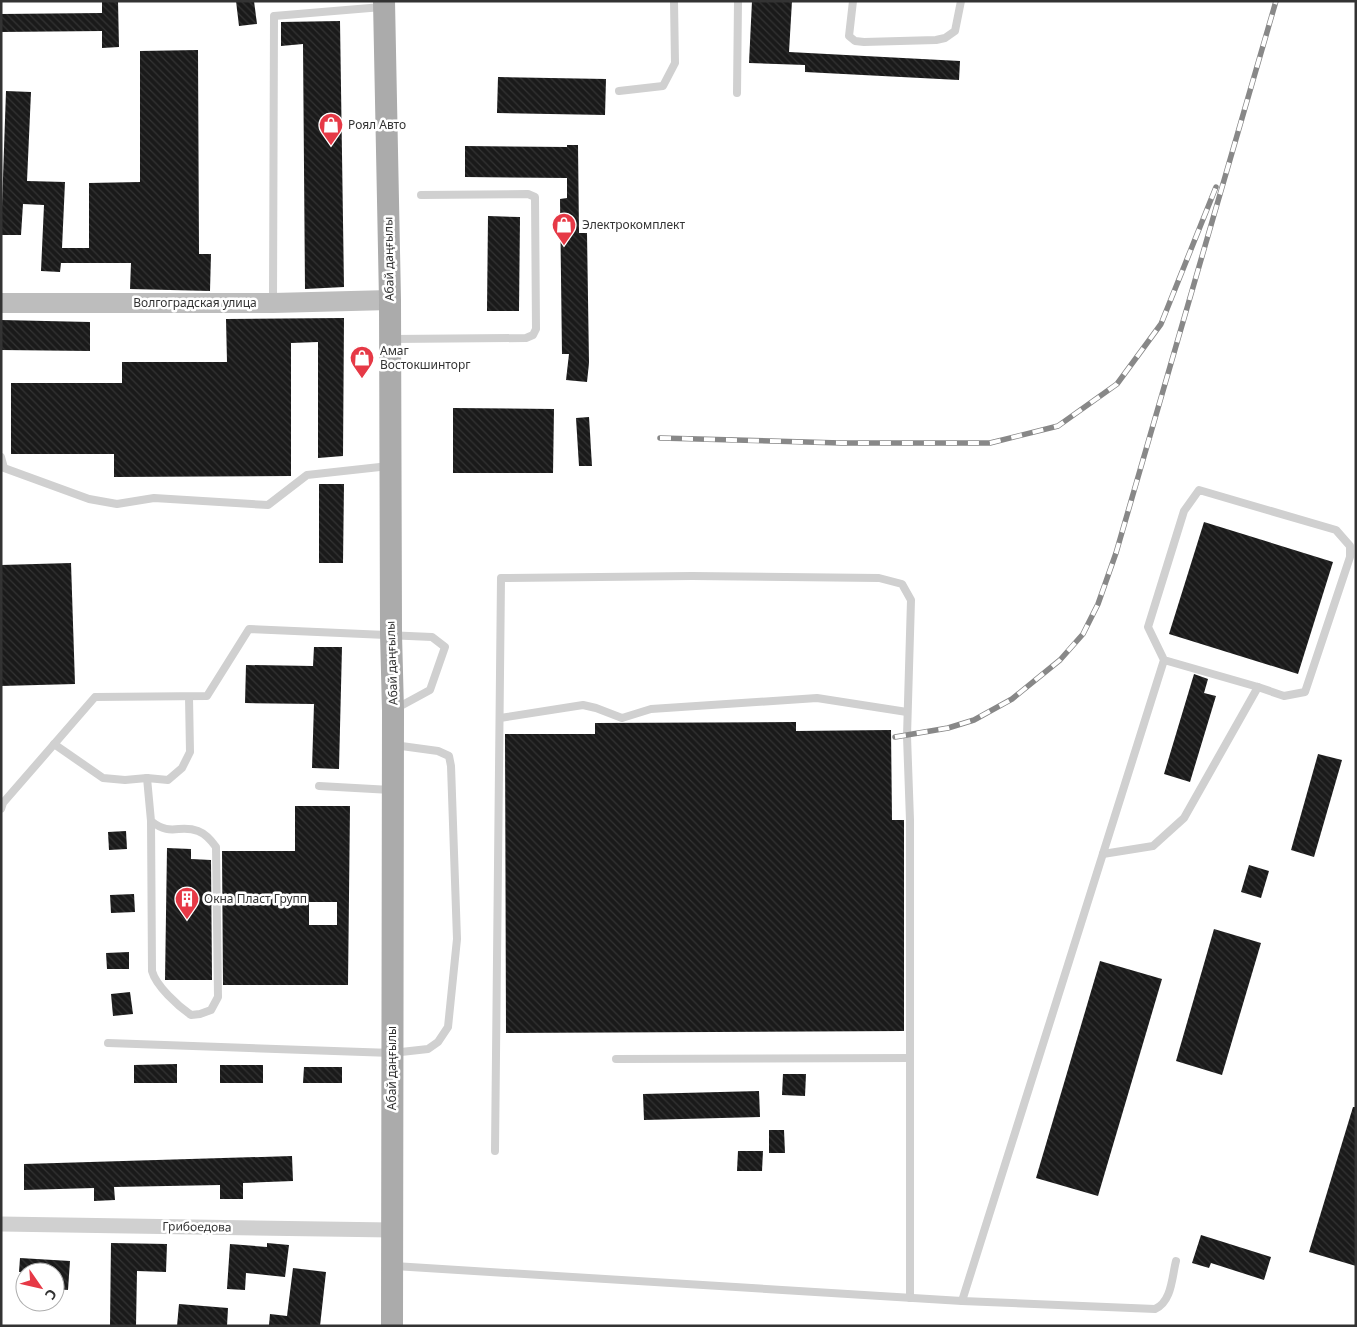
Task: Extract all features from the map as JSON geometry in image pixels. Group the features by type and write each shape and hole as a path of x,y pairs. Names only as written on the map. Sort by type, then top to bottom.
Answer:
{"main road":[{"name":"Абай даңғылы","path":"384,4 390,300 393,710 392,1326"}],"street":[{"name":"Волгоградская улица","path":"1,303 273,303 390,300"},
{"name":"Грибоедова","path":"1,1224 392,1230"}],"lane":[{"path":"619,91 663,86 675,63 674,1"},
{"path":"737,93 738,1"},
{"path":"853,1 849,36 856,41 864,42 945,38 955,31 961,1"},
{"path":"273,303 274,16 384,4"},
{"path":"390,340 526,338 533,335 536,329 535,198 528,194 421,195"},
{"path":"1,457 4,468 90,499 117,504 154,498 268,505 307,475 391,466"},
{"path":"962,1301 1164,660 1148,627 1184,511 1199,490 1336,530 1350,546 1350,557 1305,692 1284,696 1164,660"},
{"path":"495,1151 501,578 692,576 880,578 902,584 911,600 907,712 910,820 910,1298"},
{"path":"1,809 3,804 94,697 207,696 249,629 432,636 445,647 430,690 393,710"},
{"path":"1103,854 1153,846 1184,818 1258,687"},
{"path":"54,744 102,778 168,780 182,768 190,752 189,697"},
{"path":"500,718 583,705 622,718 651,709 816,698 907,712"},
{"path":"108,1043 392,1053 428,1049 438,1042 448,1027 457,939 451,766 449,756 438,751 393,744"},
{"path":"148,778 152,971 154,979 181,1008 191,1015 200,1014 211,1010 218,997 216,847 207,836 196,830 167,830 158,827 150,821"},
{"path":"319,786 393,790"},
{"path":"616,1060 910,1058"},
{"path":"392,1266 962,1301 1155,1309 1162,1306 1167,1298 1176,1260"}],"building":[{"path":"102,1 118,1 119,47 102,48 102,31 1,32 1,14 102,13"},
{"path":"236,1 254,1 257,24 239,26"},
{"path":"752,1 792,1 789,52 960,61 959,80 805,72 805,65 749,63"},
{"path":"340,21 344,287 305,289 303,44 281,46 281,22"},
{"path":"198,50 199,254 211,254 210,291 130,289 131,263 61,263 60,272 41,271 44,205 23,204 21,235 1,235 6,91 31,92 27,181 65,182 62,248 89,248 89,183 140,182 140,51"},
{"path":"498,77 606,79 605,115 497,113"},
{"path":"567,145 578,145 579,233 587,233 589,363 587,382 566,380 569,354 562,354 560,199 567,198 567,178 465,177 465,146 567,147"},
{"path":"488,216 520,217 519,311 487,311"},
{"path":"344,318 343,456 318,458 318,342 291,343 291,476 114,477 114,454 11,454 11,383 122,383 122,362 227,362 226,319"},
{"path":"1,320 90,322 90,351 1,350"},
{"path":"453,408 554,409 553,473 453,473"},
{"path":"589,417 592,466 579,466 576,418"},
{"path":"319,484 344,484 343,563 319,563"},
{"path":"1204,522 1333,562 1298,674 1169,634"},
{"path":"71,563 75,684 1,686 1,565"},
{"path":"314,647 342,647 339,769 312,768 314,704 245,703 246,665 313,666"},
{"path":"1194,674 1208,679 1204,693 1216,696 1190,782 1164,774"},
{"path":"796,722 796,731 891,730 892,820 904,820 904,1031 506,1033 505,734 595,734 595,723"},
{"path":"1318,754 1342,760 1314,857 1291,850"},
{"path":"295,806 350,806 348,985 223,985 222,851 295,851","holes":["309,902 337,902 337,925 309,925"]},
{"path":"126,831 127,849 109,850 108,832"},
{"name":"Окна Пласт Групп","path":"167,848 191,849 191,859 211,860 212,980 165,980"},
{"path":"1249,865 1269,871 1261,898 1241,892"},
{"path":"134,894 135,912 111,913 110,895"},
{"path":"1214,929 1261,943 1222,1075 1176,1061"},
{"path":"129,952 129,969 107,969 106,953"},
{"path":"1100,961 1162,979 1098,1196 1036,1178"},
{"path":"130,992 133,1014 113,1016 111,994"},
{"path":"177,1064 177,1083 134,1083 134,1065"},
{"path":"220,1065 263,1065 263,1083 220,1083"},
{"path":"304,1067 342,1067 342,1083 303,1083"},
{"path":"783,1074 806,1074 805,1096 782,1095"},
{"path":"759,1091 760,1117 644,1120 643,1094"},
{"path":"1353,1107 1356,1107 1356,1266 1309,1252"},
{"path":"769,1130 784,1130 785,1153 769,1153"},
{"path":"738,1151 763,1151 762,1171 737,1171"},
{"path":"292,1156 293,1181 243,1183 243,1199 220,1199 220,1185 114,1187 115,1200 94,1201 94,1188 24,1190 24,1164"},
{"path":"1201,1235 1271,1257 1264,1280 1211,1263 1209,1268 1192,1263"},
{"path":"111,1243 167,1244 166,1272 137,1271 136,1326 110,1326"},
{"path":"267,1243 289,1245 285,1277 246,1273 245,1290 227,1289 230,1244 267,1247"},
{"path":"20,1258 70,1261 68,1290 65,1290 65,1262 20,1262"},
{"path":"293,1268 326,1272 320,1326 269,1325 270,1314 287,1316"},
{"path":"179,1304 228,1308 227,1326 177,1326"}],"railway":[{"path":"895,737 948,728 974,720 1012,699 1060,660 1083,634 1098,604 1116,553 1276,1"},
{"path":"660,438 841,443 990,443 1058,426 1117,384 1161,324 1216,187"}],"place":[{"name":"Роял Авто","path":"331,146"},
{"name":"Электрокомплект","path":"564,246"},
{"name":"Амаг Востокшинторг","path":"362,379"},
{"name":"Окна Пласт Групп","path":"187,920"}]}
